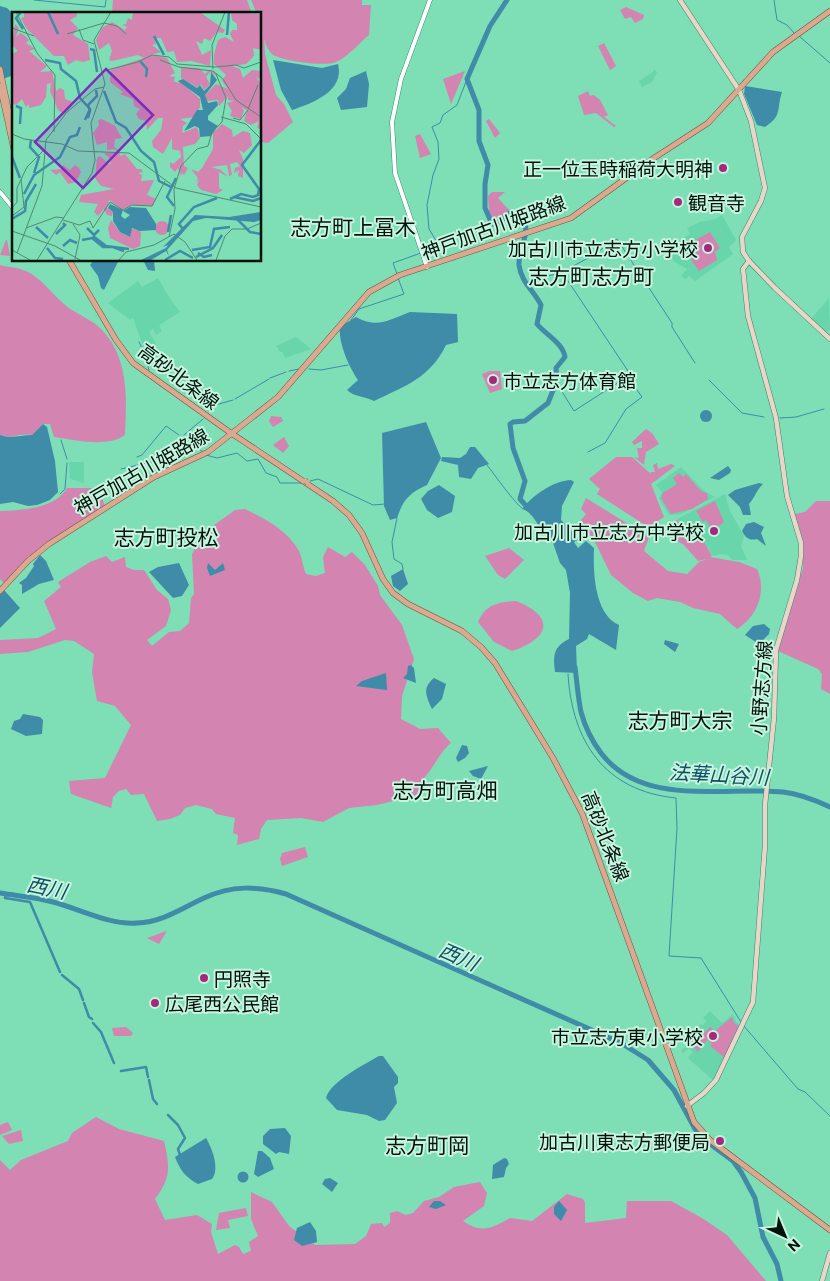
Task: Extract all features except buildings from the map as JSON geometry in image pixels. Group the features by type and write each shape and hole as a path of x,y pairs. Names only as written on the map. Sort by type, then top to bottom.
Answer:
{"main road":[{"path":"680,0 739,90 751,121 765,188 761,201 742,239 743,252 748,261 830,339"},
{"name":"神戸加古川姫路線","path":"0,591 28,561 66,533 154,477 205,454 286,390 369,292 392,278 571,218 654,158 708,122 773,52 830,12"},
{"path":"0,68 12,139"},
{"path":"2,85 12,128"},
{"name":"高砂北条線","path":"70,261 129,360 148,376 333,500 349,515 362,533 383,579 393,593 408,604 454,626 471,638 498,668 557,766 582,813 694,1122 706,1136 830,1230"},
{"name":"小野志方線","path":"687,1106 714,1083 744,1024 755,995 766,794 773,736 776,650 800,568 802,550 787,496 776,418 748,316 743,269 748,261"},
{"path":"822,1281 830,1253"}],"street":[{"path":"427,267 395,173 392,122 401,79 430,0"},
{"path":"0,192 12,207"}],"shaded area":[{"path":"113,0 247,0 251,12 112,12"},
{"path":"251,0 362,0 362,5 371,5 369,35 336,62 313,64 293,61 277,57 269,51 263,35 261,12 256,12"},
{"path":"626,7 644,15 643,19 635,23 631,17 625,19 620,10"},
{"path":"261,31 264,36 265,54 276,95 284,104 293,122 268,143 261,142"},
{"path":"604,43 616,66 610,70 598,46"},
{"path":"654,69 657,72 652,82 642,87 639,81 653,72"},
{"path":"465,71 451,104 443,79"},
{"path":"588,91 590,96 594,95 600,100 608,115 604,117 616,126 614,127 596,113 584,115 578,96"},
{"path":"489,119 500,133 495,138 486,121"},
{"path":"420,134 431,154 420,158 415,136"},
{"path":"492,192 505,192 498,198 510,211 496,222 493,221 489,212 488,196"},
{"name":"加古川市立志方小学校","path":"722,215 736,240 729,247 733,254 695,281 689,276 685,279 681,276 687,269 673,261 672,255 686,249 682,239 690,234 687,228 700,222 716,219"},
{"path":"710,232 720,248 715,252 717,260 699,271 692,261 686,245"},
{"path":"7,240 10,256 0,255"},
{"path":"0,265 29,272 64,304 99,327 109,338 116,350 124,378 126,392 125,435 109,441 81,441 54,437 50,424 43,424 32,435 0,435"},
{"path":"158,278 180,312 159,325 162,331 156,335 153,329 149,331 157,346 144,349 133,318 130,320 108,303 138,281 142,287"},
{"path":"829,298 830,329 827,332 811,319"},
{"path":"296,337 311,349 285,358 283,352 280,352 276,346"},
{"name":"市立志方体育館","path":"490,371 500,371 502,389 490,393 482,374"},
{"path":"271,416 281,417 283,421 273,427 269,421"},
{"path":"646,429 652,433 659,444 646,452 644,465 634,457 639,458 637,448 642,448 642,441 634,445 632,442"},
{"path":"284,437 289,446 283,453 273,445"},
{"path":"616,457 632,457 652,475 650,472 655,472 653,465 657,463 658,469 671,464 675,466 651,484 664,517 648,527 597,494 600,489 589,479"},
{"path":"69,462 84,462 84,483 70,479"},
{"name":"加古川市立志方中学校","path":"681,467 704,491 715,497 681,514 669,515 659,498 662,492 656,485"},
{"name":"加古川市立志方中学校","path":"679,473 683,477 686,474 701,491 707,493 708,499 692,509 671,514 661,498 663,493 677,484 673,478"},
{"path":"67,488 98,488 105,506 41,547 4,583 0,579 0,511 28,509 46,504 62,495"},
{"name":"加古川市立志方中学校","path":"725,494 730,511 744,536 741,546 747,560 732,560 728,555 720,554 713,556 703,540 691,536 677,519"},
{"path":"586,498 649,537 644,551 668,571 687,574 699,562 707,559 698,561 684,545 664,533 660,527 677,520 691,537 703,540 712,556 710,557 739,562 757,569 760,577 761,594 755,610 744,624 737,629 720,614 693,608 680,602 657,598 648,601 633,593 611,575 597,546 581,520 586,514 581,509"},
{"path":"715,501 724,522 712,531 706,520 703,522 696,511"},
{"path":"816,501 830,501 830,694 821,689 822,674 818,669 778,651 803,568 803,542 794,514 805,512"},
{"path":"245,509 268,521 288,537 299,551 306,574 316,576 325,573 323,557 328,547 345,557 352,552 365,565 378,586 380,595 402,625 414,659 402,696 401,719 420,729 438,728 451,743 424,778 424,793 377,805 349,808 323,822 301,818 267,820 261,829 259,839 237,845 238,835 233,833 235,818 216,814 212,809 196,805 185,808 180,815 157,821 144,794 131,795 126,789 119,791 113,797 111,808 71,794 69,781 105,778 131,725 115,706 97,701 92,672 94,654 74,641 65,640 28,652 0,654 0,640 38,638 56,629 44,601 61,587 58,582 90,562 106,556 112,562 125,557 126,567 134,570 144,570 157,590 168,599 171,610 166,626 147,640 152,646 169,632 180,631 189,623 191,598 194,594 192,554 203,533 235,510"},
{"path":"509,548 524,560 505,579 498,575 485,556"},
{"path":"516,601 538,614 542,620 543,627 541,634 534,640 512,651 494,642 478,622 484,611 493,605"},
{"path":"305,847 308,857 282,866 280,859 282,853"},
{"path":"167,931 159,944 147,938"},
{"name":"市立志方東小学校","path":"710,1011 722,1023 733,1014 736,1022 742,1026 714,1081 688,1058 693,1052 689,1048 683,1053 681,1051 688,1044 681,1037 688,1030 691,1032 701,1024 703,1025 707,1021 703,1018"},
{"name":"市立志方東小学校","path":"732,1017 734,1023 740,1027 725,1058 710,1046 712,1044 707,1040 698,1052 687,1040 698,1027 704,1033 710,1027 715,1031"},
{"path":"126,1027 133,1033 131,1036 114,1036 112,1028"},
{"path":"96,1117 119,1129 164,1141 168,1172 164,1185 155,1199 165,1220 197,1215 212,1224 211,1232 218,1254 235,1245 239,1247 243,1254 251,1251 249,1242 258,1236 251,1219 251,1192 272,1202 289,1226 315,1245 355,1244 366,1236 371,1224 382,1223 384,1227 390,1223 390,1213 397,1211 406,1215 413,1213 424,1201 439,1197 454,1187 480,1182 487,1193 484,1206 463,1221 481,1228 498,1225 510,1218 532,1221 567,1194 583,1199 585,1203 585,1223 626,1218 627,1201 671,1201 702,1218 727,1235 766,1281 0,1281 0,1160 10,1170 21,1160 68,1141 72,1133"},
{"path":"8,1122 12,1130 0,1135 0,1125"},
{"path":"21,1130 23,1141 9,1144 2,1136"},
{"path":"246,1208 248,1216 228,1220 230,1228 216,1230 219,1213"}],"water":[{"path":"0,6 7,8 12,13 12,76 0,80"},
{"path":"273,60 322,68 338,64 337,82 332,89 318,99 292,110 281,90"},
{"path":"366,71 369,84 367,107 341,110 337,98 346,89 350,78"},
{"path":"745,86 782,92 777,115 765,127 757,125 744,94"},
{"path":"93,261 118,261 104,290 101,288 98,276 90,265"},
{"path":"144,261 154,261 155,271 148,270"},
{"path":"410,312 457,314 458,342 446,345 432,366 416,380 374,401 347,390 358,380 345,354 340,327 356,317 364,321 377,323"},
{"path":"704,410 708,410 712,416 708,422 704,422 700,418 700,414"},
{"path":"426,422 441,458 427,485 411,494 404,502 397,518 390,520 384,506 382,433"},
{"path":"43,424 47,427 55,461 58,492 50,500 37,505 28,506 13,502 0,504 0,435 12,437 32,435"},
{"path":"470,447 475,447 489,464 478,468 471,479 459,477 458,465 441,461 442,457 460,458 466,454"},
{"path":"728,466 731,470 730,473 719,480 710,478"},
{"path":"571,480 574,482 562,506 561,520 579,539 574,542 578,548 586,541 594,548 595,580 600,602 604,612 619,625 616,650 589,634 587,639 576,646 577,673 555,672 554,666 555,652 560,645 569,639 570,593 566,570 560,563 553,543 545,535 531,514 522,509 550,486"},
{"path":"759,483 763,484 749,504 751,515 743,515 740,507 728,495 735,490"},
{"path":"439,485 455,496 452,512 438,518 427,510 421,499 428,491"},
{"path":"754,522 764,527 761,533 766,546 757,539 752,540 748,538 742,531 746,524"},
{"path":"40,555 46,561 54,580 39,584 22,594 22,585 19,583 26,578"},
{"path":"179,563 189,585 182,596 173,598 149,572 158,567"},
{"path":"208,563 215,570 223,563 225,570 210,576 207,568"},
{"path":"403,569 408,584 400,591 393,586 391,576"},
{"path":"4,590 20,608 0,628 0,593"},
{"path":"764,624 770,629 769,634 759,644 745,635 753,626"},
{"path":"665,640 679,644 675,652 664,644"},
{"path":"411,665 414,668 416,683 403,678 407,674 408,666"},
{"path":"386,673 387,690 356,686 362,681"},
{"path":"434,678 446,684 442,699 432,709 426,692 428,685"},
{"path":"23,714 40,717 43,720 42,734 26,736 11,729 14,721 20,719"},
{"path":"462,745 467,746 469,753 458,762 456,758"},
{"path":"488,766 481,779 473,776 469,771"},
{"path":"379,1056 383,1056 398,1077 398,1083 394,1087 397,1103 385,1120 379,1121 367,1115 337,1110 326,1098 329,1092 349,1074"},
{"path":"285,1128 291,1136 289,1154 279,1152 276,1154 263,1144 263,1136 270,1129"},
{"path":"206,1138 213,1153 215,1170 212,1179 198,1184 184,1173 175,1157"},
{"path":"258,1151 262,1151 270,1158 274,1169 258,1177 254,1174"},
{"path":"504,1158 507,1159 509,1164 504,1177 492,1179 493,1165"},
{"path":"243,1171 249,1177 243,1183 237,1177"},
{"path":"330,1178 338,1183 332,1192 322,1184 325,1179"},
{"path":"434,1201 440,1201 446,1205 436,1209 429,1207"},
{"path":"559,1201 567,1210 561,1221 554,1214 554,1207"},
{"path":"310,1222 316,1231 317,1242 302,1246 294,1240 297,1228"}],"waterway":[{"path":"34,0 105,7 106,0"},
{"name":"法華山谷川","path":"507,0 490,26 467,79 479,110 479,141 488,165 485,184 485,208 492,224 497,224 511,212 525,223 526,233 519,260 520,271 541,305 537,324 558,343 565,357 556,368 557,380 548,403 525,421 510,424 513,448 525,481 520,499 528,508"},
{"path":"774,0 777,20 787,25 795,34"},
{"path":"799,36 830,63"},
{"path":"424,252 440,247 429,229 427,205 433,175 439,159 438,142 432,127 440,123 443,115 457,105 467,79"},
{"path":"593,255 617,239 672,323 672,327 695,363"},
{"path":"397,274 393,263 421,253"},
{"path":"531,281 562,272 590,257"},
{"path":"562,272 630,374"},
{"path":"351,320 359,309 404,294 398,278"},
{"path":"139,342 146,356 149,371"},
{"path":"309,369 321,370 348,365"},
{"path":"289,371 299,369"},
{"path":"270,378 286,372"},
{"path":"556,382 574,411 630,375"},
{"path":"588,452 605,443 626,409 642,397 630,380 632,378"},
{"path":"235,399 269,379"},
{"path":"709,380 742,413 764,417"},
{"path":"209,411 212,406 233,400"},
{"path":"780,418 796,417 824,409"},
{"path":"184,435 203,419"},
{"path":"137,457 142,455 166,426 179,435"},
{"path":"61,440 67,459"},
{"path":"176,448 192,444 203,452"},
{"path":"121,469 168,458 172,451"},
{"path":"206,455 217,458 237,453 247,461 258,459 266,473 277,477 280,483 304,483"},
{"path":"60,494 65,489 67,463"},
{"path":"487,465 522,508"},
{"path":"310,481 318,479 373,505 385,504"},
{"path":"397,518 392,542 394,559 402,564 403,569"},
{"name":"法華山谷川","path":"575,667 578,696 585,723 601,753 618,770 639,781 661,788 711,792 783,792 795,794 830,807"},
{"path":"568,674 571,699 577,721 585,741 597,759 612,774 630,785 651,793 676,798 677,828 669,956 701,958 741,1022"},
{"name":"西川","path":"0,893 47,900 116,922 137,923 164,917 204,898 225,891 245,888 275,891 286,894 621,1043 648,1060 674,1090 695,1129 706,1141 733,1161 741,1172 755,1198 763,1237 777,1264 781,1281"},
{"path":"6,894 5,898 30,902 60,972"},
{"path":"62,975 79,989 83,1000"},
{"path":"84,1003 89,1017 92,1019"},
{"path":"93,1023 101,1032 114,1063"},
{"path":"743,1025 798,1089 805,1092 830,1116"},
{"path":"121,1071 146,1067 148,1077"},
{"path":"149,1080 153,1099 157,1104"},
{"path":"168,1115 178,1125 185,1138 178,1149 180,1155"}],"place":[{"name":"正一位玉時稲荷大明神","path":"723,168"},
{"name":"観音寺","path":"678,202"},
{"name":"加古川市立志方小学校","path":"708,248"},
{"name":"市立志方体育館","path":"493,380"},
{"name":"加古川市立志方中学校","path":"714,531"},
{"name":"円照寺","path":"204,978"},
{"name":"広尾西公民館","path":"155,1003"},
{"name":"市立志方東小学校","path":"713,1036"},
{"name":"加古川東志方郵便局","path":"720,1141"}],"district":[{"name":"志方町上冨木","path":"353,226"},
{"name":"志方町志方町","path":"591,275"},
{"name":"志方町投松","path":"166,536"},
{"name":"志方町大宗","path":"680,719"},
{"name":"志方町高畑","path":"445,789"},
{"name":"志方町岡","path":"427,1144"}]}
